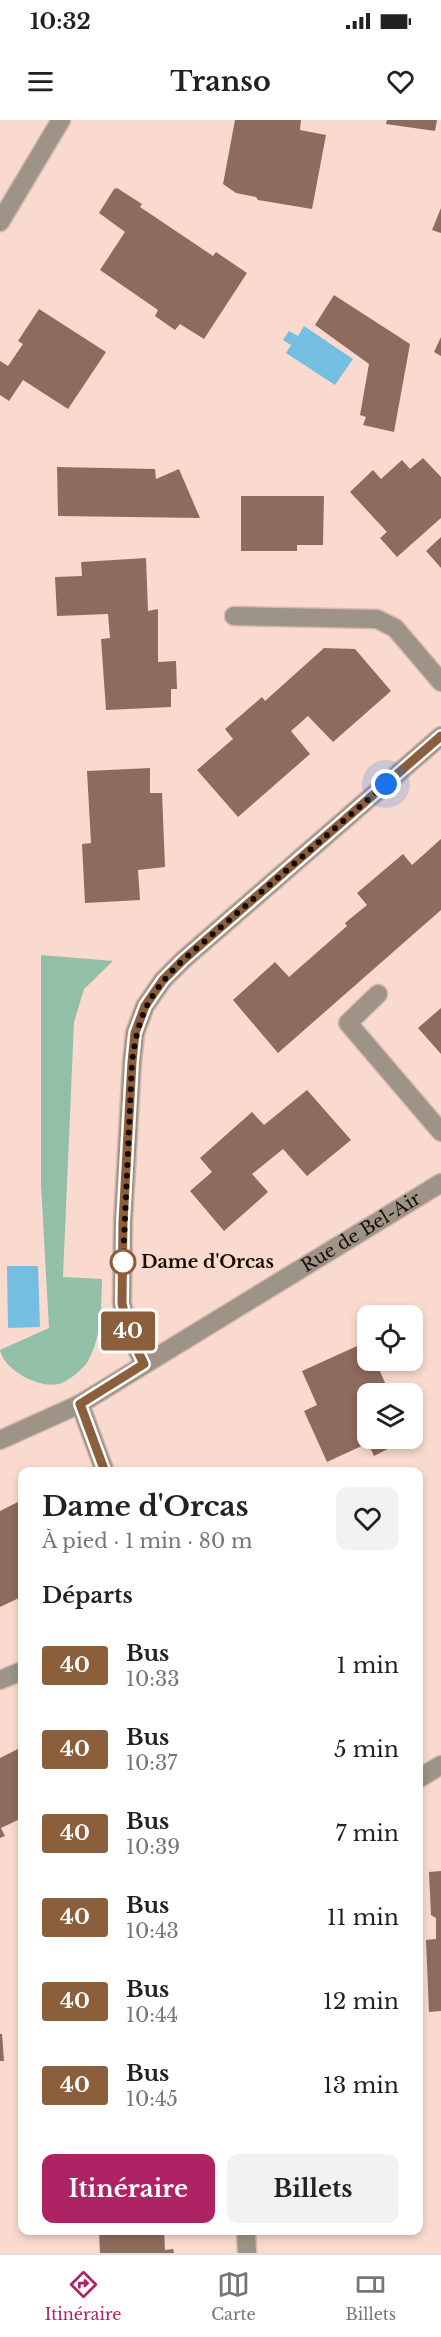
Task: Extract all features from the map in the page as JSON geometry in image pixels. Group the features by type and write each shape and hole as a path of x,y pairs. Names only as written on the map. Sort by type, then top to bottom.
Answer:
{"street":[{"path":"0,222 61,120"},
{"path":"234,616 377,619 395,628 441,682"},
{"path":"144,1364 128,1331 122,1303 124,1210 132,1062 135,1033 145,1006 163,980 183,960 441,736"},
{"path":"378,994 348,1023 441,1132"},
{"name":"Rue de Bel-Air","path":"0,1440 80,1404 441,1183"},
{"path":"80,1404 103,1467"},
{"path":"0,1680 18,1673"},
{"path":"423,1776 441,1765"},
{"path":"246,2235 248,2253"}],"green space":[{"path":"41,955 113,961 84,989 74,1022 63,1277 102,1279 100,1321 96,1342 86,1364 67,1380 51,1385 33,1381 15,1371 0,1350 49,1328 41,1184"}],"water":[{"path":"304,326 353,359 335,385 286,353 291,345 283,340 289,331 298,336"},
{"path":"7,1266 38,1266 40,1327 8,1328"}],"building":[{"path":"235,120 301,120 300,130 326,135 312,209 258,200 256,197 236,193 223,184"},
{"path":"387,120 437,120 435,131 386,124"},
{"path":"117,188 142,204 140,207 213,256 216,252 247,273 204,339 180,324 175,330 155,316 158,310 100,270 125,232 99,213 114,189"},
{"path":"441,208 441,233 432,230"},
{"path":"334,295 410,344 394,432 363,425 366,417 360,415 369,364 315,325"},
{"path":"39,309 106,352 68,409 23,380 9,401 0,395 0,361 8,366 23,344 18,341"},
{"path":"441,337 441,356 434,352"},
{"path":"423,458 441,477 441,518 397,557 380,538 387,532 350,492 373,470 381,479 402,460 410,469"},
{"path":"57,467 155,469 156,479 179,469 200,518 58,516"},
{"path":"241,496 324,496 323,545 297,545 297,551 241,551"},
{"path":"441,537 441,568 426,551"},
{"path":"146,558 148,611 158,609 158,662 176,661 177,689 171,689 171,707 106,710 101,639 110,638 108,614 57,616 55,577 82,576 81,562"},
{"path":"324,648 355,649 391,691 333,742 308,716 291,731 310,754 238,817 197,770 233,739 225,729 262,697 265,701"},
{"path":"150,768 150,793 162,793 165,867 138,870 140,900 85,903 82,844 91,843 87,771"},
{"path":"441,839 441,910 278,1053 233,1000 275,962 289,977 347,926 345,923 367,905 357,893 403,854 412,865"},
{"path":"441,1008 441,1054 418,1028"},
{"path":"307,1090 351,1140 307,1176 283,1149 252,1174 268,1192 224,1231 190,1191 212,1172 200,1158 252,1112 264,1125"},
{"path":"357,1346 357,1371 380,1371 385,1383 357,1383 357,1448 327,1462 304,1411 317,1405 302,1371"},
{"path":"371,1449 388,1449 374,1456"},
{"path":"18,1502 18,1598 0,1607 0,1511"},
{"path":"18,1749 18,1820 1,1828 5,1836 0,1838 0,1758"},
{"path":"441,1871 441,2011 429,2012 426,1940 436,1939 436,1918 431,1915 429,1872"},
{"path":"0,2034 2,2034 4,2061 0,2061"},
{"path":"99,2235 164,2235 165,2250 173,2249 174,2253 100,2253"}],"bus line":[{"name":"40","path":"103,1467 80,1404 144,1364 128,1331 122,1303 123,1222 132,1062 135,1033 145,1006 163,980 183,960 441,736"}],"place":[{"name":"Dame d'Orcas","path":"123,1262"}],"route":[{"path":"123,1262 132,1062 135,1033 145,1006 163,980 183,960 386,784"}]}
